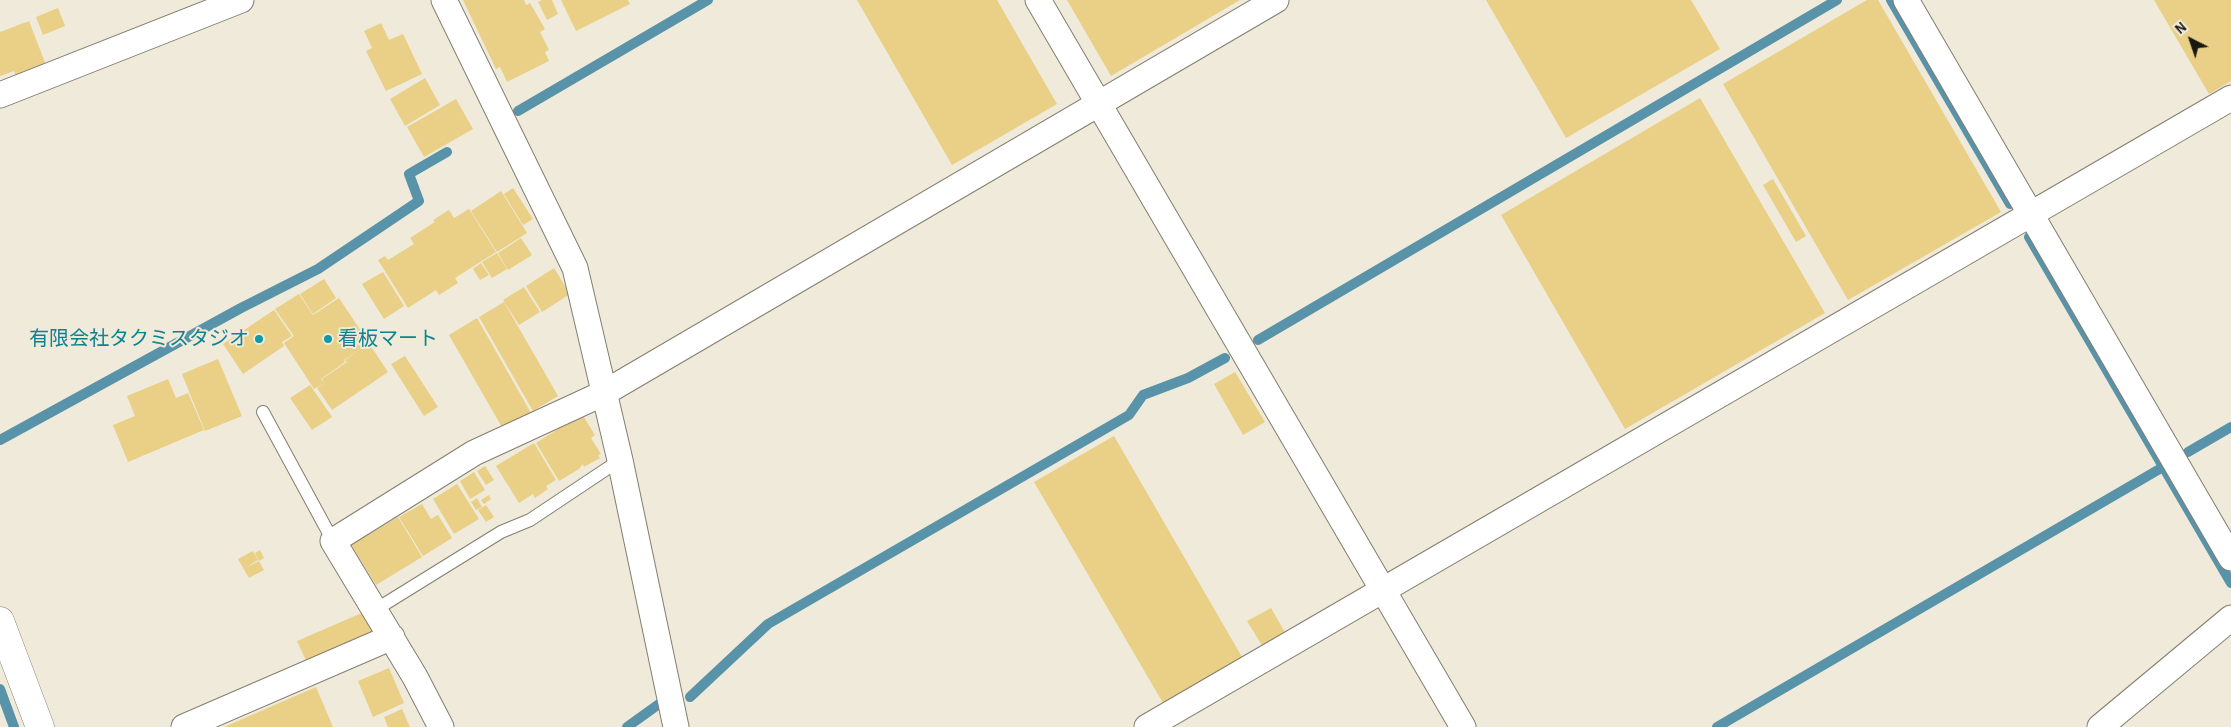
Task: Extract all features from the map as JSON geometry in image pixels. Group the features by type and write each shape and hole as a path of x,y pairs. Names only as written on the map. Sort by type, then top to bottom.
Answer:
{"street":[{"path":"0,95 241,0"},
{"path":"444,0 575,268 620,460 676,727"},
{"path":"1038,0 1463,727"},
{"path":"441,727 416,677 333,541 474,453 604,393 1276,0"},
{"path":"1906,0 2231,558"},
{"path":"1147,727 2231,98"},
{"path":"2100,727 2231,618"},
{"path":"0,621 40,727"},
{"path":"184,727 392,637"}],"lane":[{"path":"263,412 333,541"},
{"path":"375,610 501,532 530,520 620,460"}],"building":[{"path":"463,0 524,0 526,5 530,3 545,29 540,32 549,50 545,52 549,61 507,82 500,67 496,69"},
{"path":"552,0 558,14 547,20 538,2"},
{"path":"561,0 628,0 630,4 576,31"},
{"path":"857,0 997,0 1057,104 952,165"},
{"path":"1067,0 1240,0 1111,76"},
{"path":"1486,0 1691,0 1720,49 1566,138"},
{"path":"1867,0 1878,0 2001,212 1848,300 1723,84"},
{"path":"2154,0 2231,0 2231,81 2209,94"},
{"path":"58,8 65,26 43,35 36,17"},
{"path":"29,21 46,65 16,77 14,71 0,76 0,32"},
{"path":"381,23 389,40 403,34 422,74 386,91 366,51 372,48 364,31"},
{"path":"425,78 440,105 405,126 390,99"},
{"path":"1700,98 1825,313 1625,429 1501,215"},
{"path":"456,99 473,129 424,157 407,127"},
{"path":"1773,179 1806,236 1796,242 1763,185"},
{"path":"513,188 533,219 523,225 504,194"},
{"path":"501,191 527,233 497,252 471,211"},
{"path":"469,209 496,252 455,278 458,283 439,295 436,290 408,308 378,260 385,256 388,260 414,244 410,238 435,222 433,220 449,210 454,218"},
{"path":"521,238 532,255 508,270 498,253"},
{"path":"497,253 507,269 492,278 482,262"},
{"path":"481,263 489,275 480,280 473,269"},
{"path":"554,268 570,294 542,312 526,286"},
{"path":"383,272 404,306 384,319 362,284"},
{"path":"324,279 336,298 313,314 300,294"},
{"path":"524,287 540,312 519,325 503,300"},
{"name":"看板マート","path":"299,294 313,315 339,298 388,372 332,410 317,388 324,383 314,389 284,343 294,336 275,309","holes":["363,347 345,360 347,362 322,379 326,386 321,379 345,362 344,360"]},
{"path":"504,302 558,396 533,411 479,317"},
{"name":"有限会社タクミスタジオ","path":"274,310 292,336 282,342 284,346 243,374 223,344"},
{"path":"477,318 531,413 503,429 449,335"},
{"path":"405,356 438,407 424,416 391,364"},
{"path":"218,359 242,416 205,431 182,374"},
{"path":"1235,372 1265,422 1243,435 1214,384"},
{"path":"168,379 176,398 188,393 204,430 128,462 113,425 135,416 127,396"},
{"path":"310,385 332,417 312,430 290,398"},
{"path":"582,414 595,435 591,438 601,454 598,455 600,458 584,467 583,464 579,469 559,481 536,443"},
{"path":"1114,436 1242,657 1163,703 1034,482"},
{"path":"534,443 556,480 546,486 548,489 535,498 533,494 519,503 496,466"},
{"path":"485,466 494,480 486,485 477,471"},
{"path":"474,472 485,490 470,499 460,481"},
{"path":"457,484 479,519 454,534 433,499"},
{"path":"489,495 491,499 484,504 481,500"},
{"path":"477,498 482,507 476,510 471,502"},
{"path":"422,504 431,519 438,515 452,538 423,556 399,517"},
{"path":"486,505 494,517 486,522 478,510"},
{"path":"398,517 422,557 376,585 351,545"},
{"path":"260,550 264,558 259,561 255,553"},
{"path":"253,551 258,560 245,568 259,561 264,570 249,578 238,559"},
{"path":"1271,608 1286,634 1263,647 1247,621"},
{"path":"364,612 375,638 309,667 297,641"},
{"path":"389,668 404,703 373,717 358,681"},
{"path":"316,687 333,727 224,727"},
{"path":"402,709 410,727 388,727 384,717"}],"waterway":[{"path":"518,111 708,0"},
{"path":"1258,340 1837,0"},
{"path":"1891,0 2010,204"},
{"path":"0,440 241,308 318,269 419,201 409,174 447,152"},
{"path":"2029,237 2231,583"},
{"path":"690,697 768,624 1129,415 1143,395 1188,378 1225,358"},
{"path":"2188,452 2231,427"},
{"path":"1717,727 2163,467"},
{"path":"0,689 14,727"},
{"path":"627,727 659,704"}],"place":[{"name":"有限会社タクミスタジオ","path":"259,339"},
{"name":"看板マート","path":"328,339"}]}
